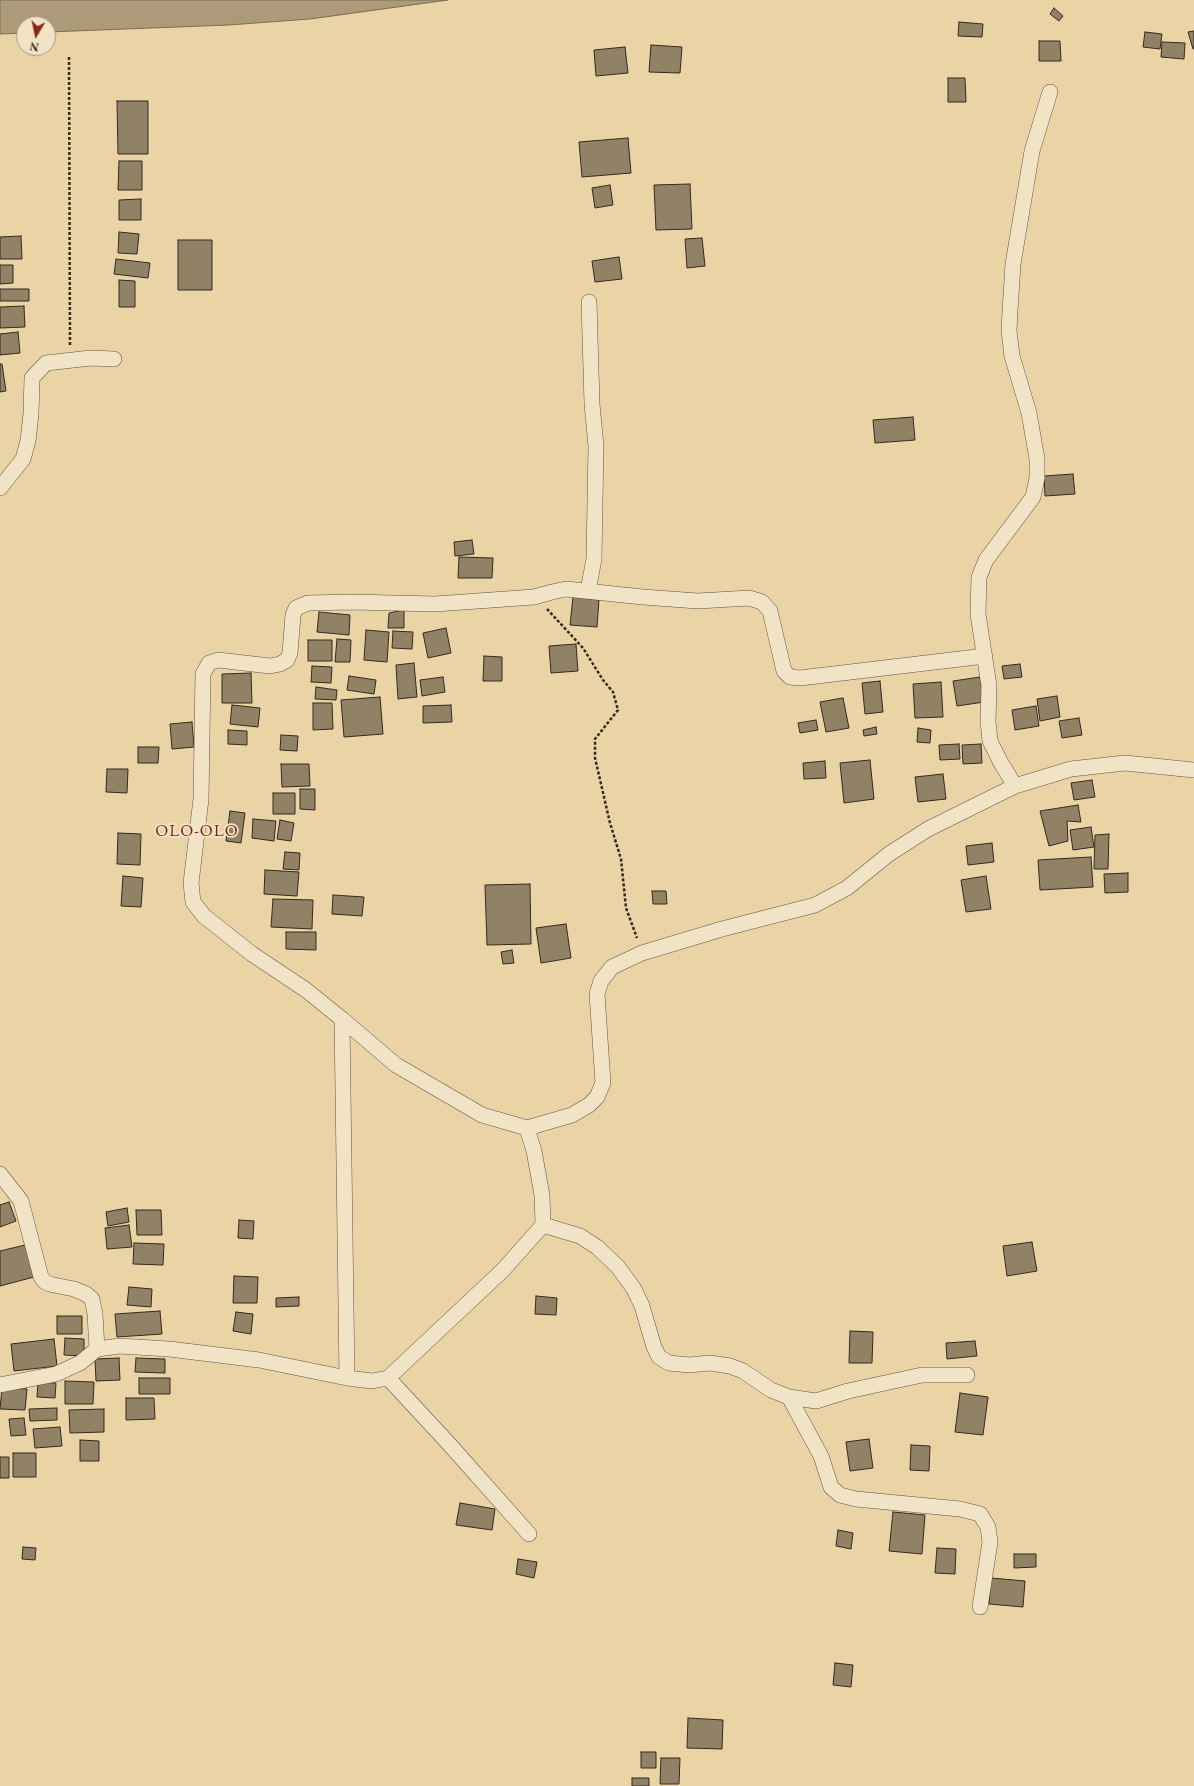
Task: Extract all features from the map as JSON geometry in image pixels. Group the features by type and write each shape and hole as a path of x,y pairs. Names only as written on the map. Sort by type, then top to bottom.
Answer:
{"street":[{"path":"1015,786 1001,763 990,740 988,721 989,686 978,614 979,577 986,560 1033,497 1037,478 1037,459 1029,413 1012,356 1010,318 1013,264 1032,151 1050,92"},
{"path":"588,591 594,559 596,446 592,404 589,302"},
{"path":"0,488 22,459 28,441 31,414 32,378 46,363 91,358 114,359"},
{"path":"985,656 800,678 790,677 784,671 770,611 762,602 749,598 698,601 566,589 534,597 435,604 352,602 308,603 296,608 293,615 290,653 287,660 280,664 270,666 218,660 209,663 203,674 201,799 191,883 194,902 204,916 246,949 306,990 396,1065 482,1115 527,1128 572,1115 589,1105 597,1097 603,1083 597,994 601,980 612,967 642,953 815,905 847,888 889,854 928,828 1015,786 1071,769 1125,763 1194,770"},
{"path":"342,1019 347,1378"},
{"path":"0,1385 56,1374 80,1363 97,1349 120,1346 169,1349 259,1360 347,1378 372,1381 388,1378 503,1270 543,1225 542,1195 534,1151 527,1128"},
{"path":"0,1174 21,1201 41,1277 49,1284 74,1289 86,1294 92,1299 95,1314 97,1349"},
{"path":"543,1225 580,1236 597,1247 618,1267 634,1289 642,1306 654,1347 659,1356 669,1363 689,1365 710,1363 730,1366 743,1371 771,1390 789,1397 816,1401 848,1391 891,1383 922,1375 967,1375"},
{"path":"388,1378 529,1534"},
{"path":"789,1397 821,1456 831,1486 840,1495 856,1499 960,1509 980,1514 988,1527 990,1542 980,1607"}],"path":[{"path":"69,57 70,361"},
{"path":"534,597 583,648 603,680 613,692 618,710 596,739 595,758 620,859 626,908 642,953"}],"shaded area":[{"path":"0,0 448,0 310,19 229,25 56,32 56,16 16,16 16,33 0,34"}],"building":[{"path":"1054,8 1063,16 1059,21 1050,14"},
{"path":"959,22 983,24 982,37 958,36"},
{"path":"1194,31 1194,49 1193,49 1188,32"},
{"path":"1145,32 1162,34 1160,49 1143,47"},
{"path":"1039,41 1060,41 1061,61 1039,61"},
{"path":"1162,42 1185,43 1184,59 1161,57"},
{"path":"651,45 682,47 680,73 649,72"},
{"path":"625,47 628,73 596,76 594,50"},
{"path":"948,78 965,78 966,102 948,102"},
{"path":"117,101 148,101 148,154 118,154"},
{"path":"628,138 631,173 582,177 579,142"},
{"path":"119,161 142,161 142,190 118,190"},
{"path":"690,184 692,229 656,230 654,185"},
{"path":"610,185 613,205 595,208 592,188"},
{"path":"141,199 141,220 119,220 119,200"},
{"path":"119,232 139,234 137,254 118,253"},
{"path":"21,236 22,259 0,259 0,237"},
{"path":"702,238 705,266 687,268 685,239"},
{"path":"178,240 212,240 212,290 178,290"},
{"path":"619,257 622,279 595,282 592,261"},
{"path":"116,259 150,263 148,278 114,274"},
{"path":"0,265 13,265 13,283 0,284"},
{"path":"119,280 135,281 135,307 119,307"},
{"path":"0,289 29,289 29,301 0,301"},
{"path":"24,306 25,327 0,328 0,307"},
{"path":"18,332 20,353 0,355 0,334"},
{"path":"0,364 2,364 6,391 0,392"},
{"path":"913,417 915,440 875,443 873,420"},
{"path":"1073,474 1075,494 1045,496 1044,476"},
{"path":"472,540 474,554 455,556 454,542"},
{"path":"459,557 493,558 492,578 458,578"},
{"path":"573,597 599,600 597,627 570,625"},
{"path":"404,610 404,628 388,628 389,613"},
{"path":"319,612 350,615 349,635 317,632"},
{"path":"446,628 451,653 428,658 423,633"},
{"path":"366,630 389,632 387,662 364,660"},
{"path":"393,631 413,632 412,649 392,648"},
{"path":"337,639 351,640 350,662 335,662"},
{"path":"308,640 332,640 332,661 308,661"},
{"path":"576,644 578,671 551,673 549,646"},
{"path":"484,656 502,657 502,681 483,681"},
{"path":"414,663 417,697 398,699 396,665"},
{"path":"1020,664 1022,677 1004,679 1002,666"},
{"path":"312,666 332,667 331,683 311,682"},
{"path":"251,673 252,703 222,703 222,674"},
{"path":"349,676 376,680 374,694 347,690"},
{"path":"443,677 445,692 422,696 420,680"},
{"path":"980,677 984,702 957,706 953,681"},
{"path":"880,681 883,712 865,714 862,683"},
{"path":"941,682 943,717 915,718 913,684"},
{"path":"316,687 337,690 336,700 315,699"},
{"path":"1057,696 1060,717 1040,721 1037,699"},
{"path":"380,697 383,734 344,737 341,700"},
{"path":"843,698 849,728 826,732 820,702"},
{"path":"313,703 332,703 333,729 313,730"},
{"path":"232,705 260,708 258,727 230,724"},
{"path":"451,705 452,722 423,723 423,706"},
{"path":"1036,706 1039,726 1015,730 1012,710"},
{"path":"1079,718 1082,735 1062,738 1059,721"},
{"path":"816,720 818,730 800,733 798,723"},
{"path":"192,722 194,747 172,749 170,724"},
{"path":"876,727 877,734 864,736 863,730"},
{"path":"918,728 931,730 930,743 917,742"},
{"path":"228,730 247,731 247,745 228,744"},
{"path":"281,735 298,736 297,751 280,750"},
{"path":"959,744 960,759 940,760 939,745"},
{"path":"981,744 982,763 963,764 962,745"},
{"path":"138,747 159,747 158,763 138,763"},
{"path":"870,760 874,799 844,803 840,763"},
{"path":"825,761 826,778 804,779 803,763"},
{"path":"281,764 309,764 310,786 282,787"},
{"path":"107,769 128,769 127,793 106,792"},
{"path":"943,774 946,799 918,802 915,777"},
{"path":"1092,780 1095,797 1074,800 1071,783"},
{"path":"300,789 315,789 315,810 300,809"},
{"path":"273,793 295,793 295,814 273,814"},
{"path":"1078,805 1081,822 1067,821 1068,841 1049,846 1040,811"},
{"path":"230,811 245,813 241,843 226,841"},
{"path":"253,819 276,821 274,841 252,838"},
{"path":"280,820 294,823 291,841 277,839"},
{"path":"1091,827 1094,847 1073,850 1070,830"},
{"path":"118,833 141,834 140,865 117,864"},
{"path":"1109,834 1108,869 1094,869 1095,835"},
{"path":"992,843 994,862 968,865 966,846"},
{"path":"285,852 300,853 299,870 283,869"},
{"path":"1091,857 1093,887 1040,890 1038,860"},
{"path":"265,870 299,872 297,896 264,894"},
{"path":"1128,873 1128,892 1105,893 1104,874"},
{"path":"123,876 143,878 141,907 121,906"},
{"path":"986,876 991,909 966,912 961,880"},
{"path":"530,884 531,944 487,945 485,885"},
{"path":"652,891 666,891 667,904 653,904"},
{"path":"333,895 364,897 362,916 332,914"},
{"path":"273,899 313,900 312,929 271,927"},
{"path":"566,924 571,958 541,963 536,928"},
{"path":"286,932 316,932 316,950 286,949"},
{"path":"512,950 514,963 503,964 501,952"},
{"path":"9,1202 16,1221 0,1227 0,1205"},
{"path":"127,1208 129,1222 108,1226 106,1212"},
{"path":"136,1210 161,1210 162,1235 137,1235"},
{"path":"239,1220 254,1221 253,1239 238,1238"},
{"path":"129,1225 132,1247 107,1249 105,1228"},
{"path":"1032,1242 1037,1271 1007,1276 1003,1246"},
{"path":"134,1243 164,1244 163,1265 133,1264"},
{"path":"25,1245 34,1277 0,1286 0,1251"},
{"path":"234,1276 258,1277 257,1303 233,1303"},
{"path":"129,1287 152,1289 151,1307 127,1305"},
{"path":"536,1296 557,1298 556,1315 535,1314"},
{"path":"299,1297 299,1306 276,1307 276,1298"},
{"path":"160,1311 162,1334 117,1337 115,1314"},
{"path":"236,1312 253,1314 251,1334 233,1331"},
{"path":"57,1316 82,1316 82,1334 57,1334"},
{"path":"850,1331 873,1332 872,1363 849,1363"},
{"path":"65,1338 84,1339 84,1356 64,1355"},
{"path":"54,1339 57,1366 14,1371 11,1344"},
{"path":"975,1341 977,1356 947,1359 946,1343"},
{"path":"119,1358 120,1380 96,1381 95,1359"},
{"path":"136,1358 165,1359 165,1373 135,1372"},
{"path":"139,1378 170,1378 170,1394 139,1394"},
{"path":"65,1381 94,1382 93,1404 65,1404"},
{"path":"38,1382 56,1383 55,1398 37,1397"},
{"path":"2,1388 27,1389 25,1410 0,1409"},
{"path":"960,1393 988,1397 983,1435 955,1432"},
{"path":"126,1398 154,1398 155,1419 126,1420"},
{"path":"57,1408 57,1420 30,1421 29,1409"},
{"path":"104,1409 104,1432 70,1433 69,1410"},
{"path":"24,1418 26,1435 11,1436 9,1419"},
{"path":"60,1427 62,1446 35,1448 33,1429"},
{"path":"869,1439 873,1468 850,1471 846,1442"},
{"path":"80,1440 99,1441 99,1461 80,1461"},
{"path":"911,1445 930,1446 929,1471 910,1470"},
{"path":"13,1453 36,1453 36,1477 13,1477"},
{"path":"0,1457 9,1457 9,1478 0,1478"},
{"path":"460,1503 495,1509 492,1530 456,1525"},
{"path":"893,1512 925,1515 922,1554 889,1551"},
{"path":"838,1530 853,1533 851,1549 836,1546"},
{"path":"23,1547 36,1548 35,1560 22,1559"},
{"path":"937,1548 956,1549 955,1574 935,1573"},
{"path":"1014,1554 1036,1554 1036,1567 1014,1568"},
{"path":"518,1559 537,1562 534,1578 516,1574"},
{"path":"991,1578 1025,1581 1023,1607 989,1604"},
{"path":"835,1663 853,1665 851,1687 833,1685"},
{"path":"688,1718 723,1720 722,1749 687,1748"},
{"path":"641,1752 656,1752 656,1768 641,1768"},
{"path":"661,1758 680,1758 679,1784 660,1784"},
{"path":"632,1778 649,1778 649,1786 632,1786"}],"district":[{"name":"OLO-OLO","path":"197,831"}]}
